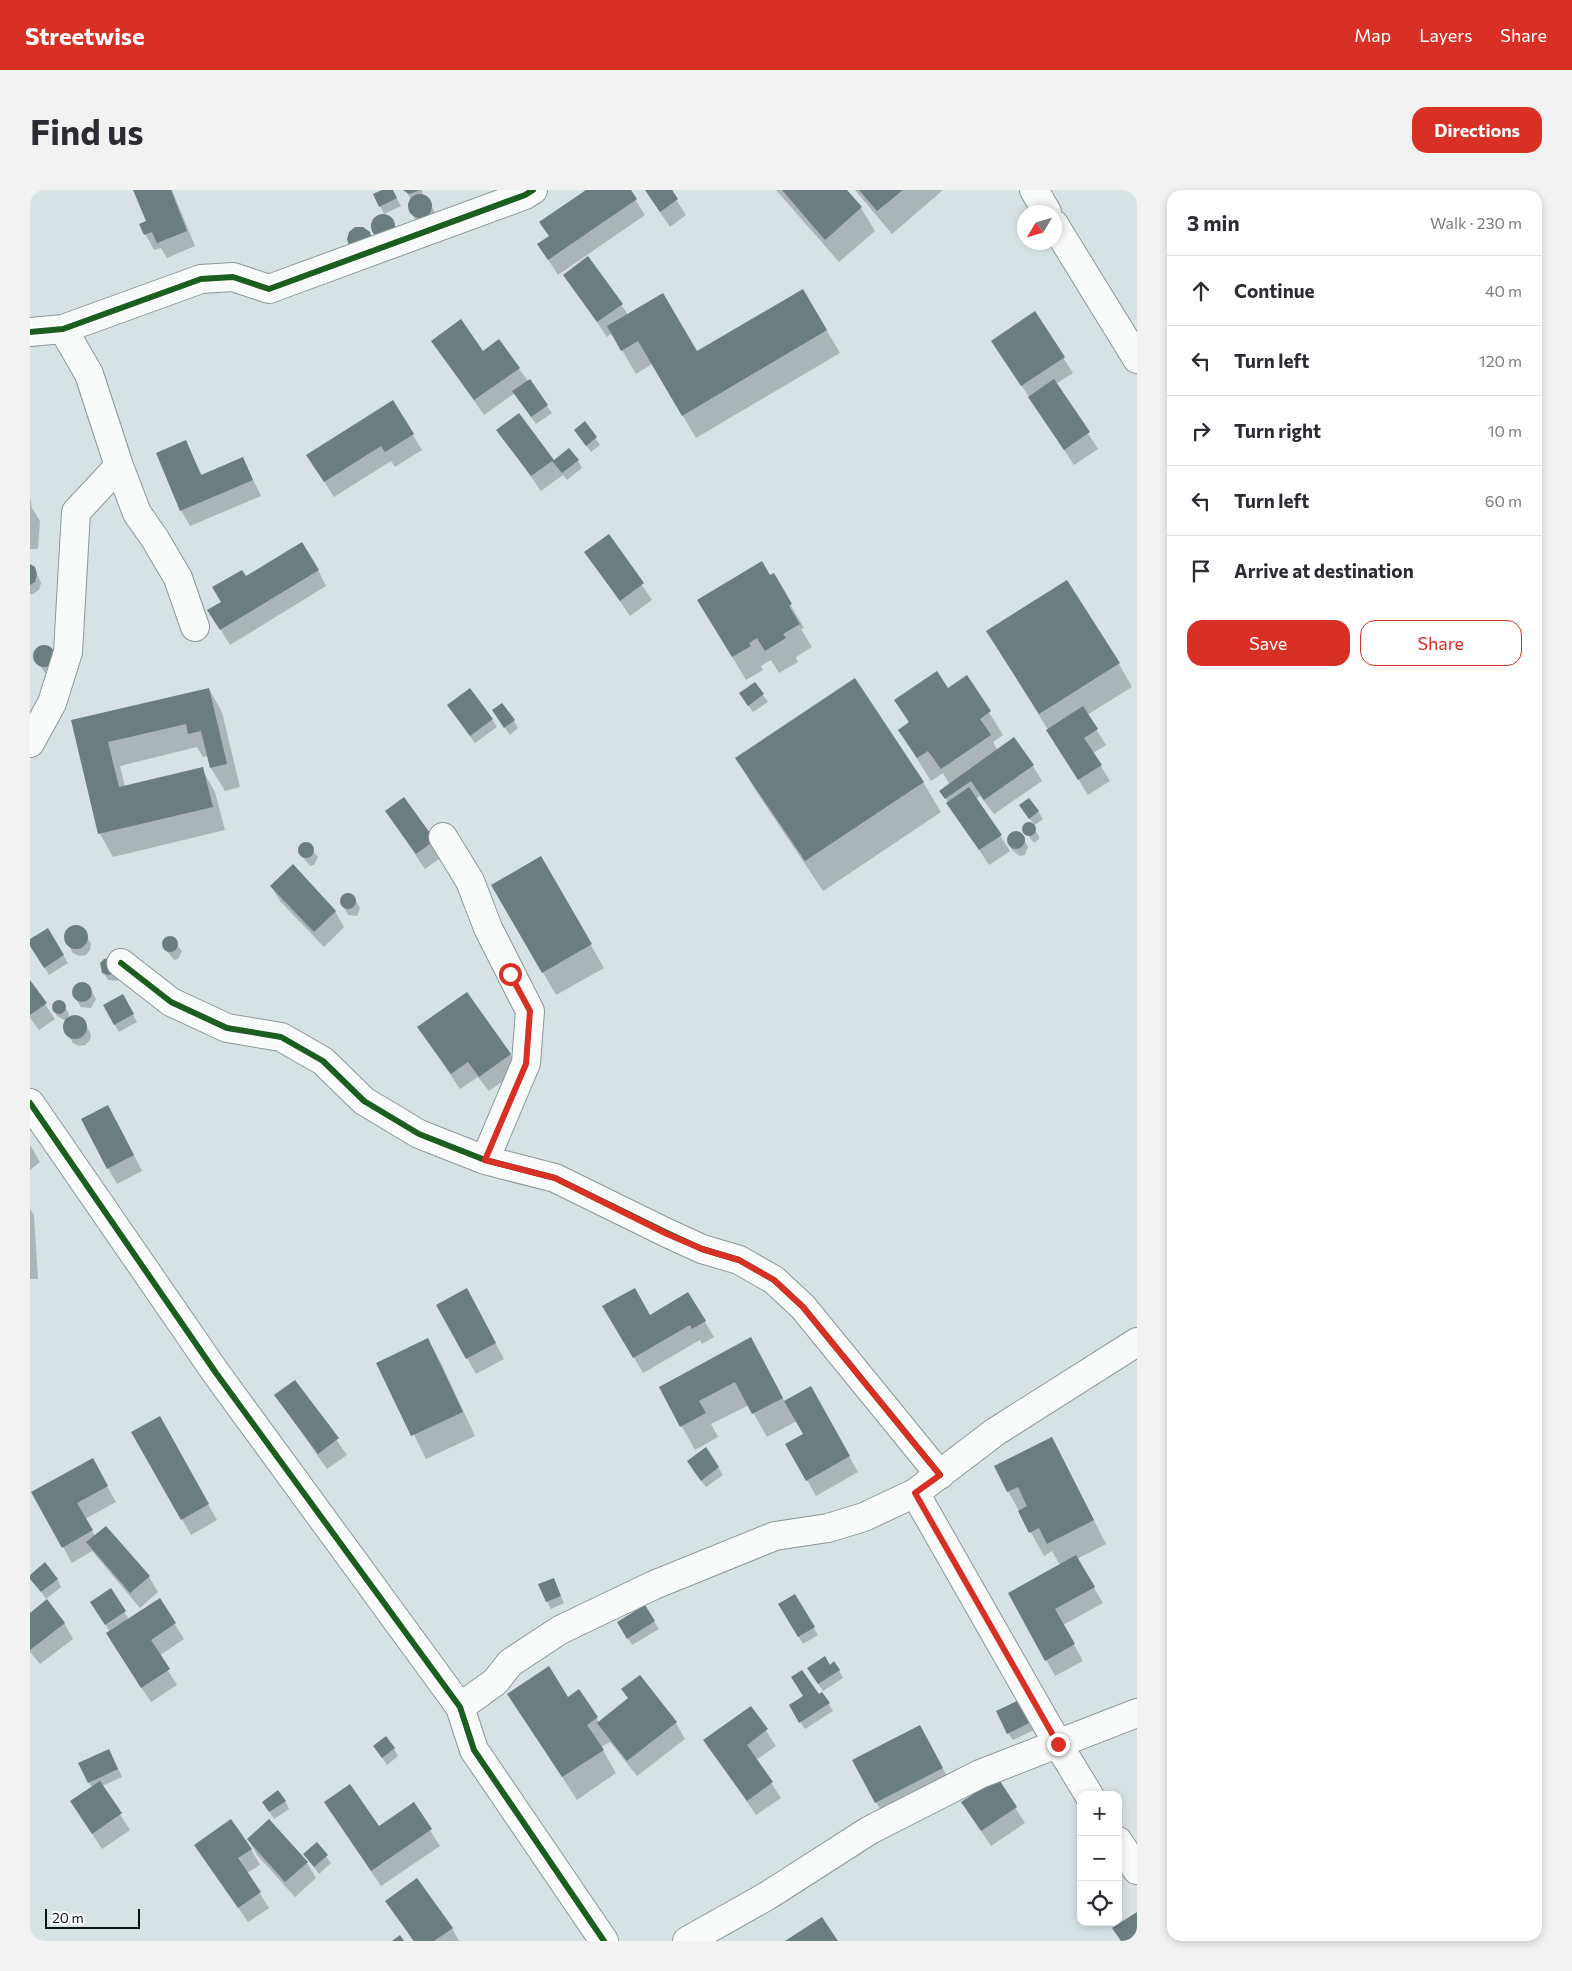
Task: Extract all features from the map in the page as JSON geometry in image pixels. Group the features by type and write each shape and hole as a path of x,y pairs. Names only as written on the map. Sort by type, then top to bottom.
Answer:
{"street":[{"path":"30,332 63,329 201,279 233,277 269,289 525,195 533,190"},
{"path":"1034,190 1043,205"},
{"path":"1062,237 1137,359"},
{"path":"63,329 88,374 138,513 178,578 195,627"},
{"path":"30,743 52,703 68,652 76,512 120,466"},
{"path":"443,837 470,880 488,928 530,1011 526,1064 485,1160"},
{"path":"121,963 171,1002 227,1028 281,1037 323,1061 364,1101 419,1134 485,1160 555,1178 667,1234 702,1249 739,1260 774,1280 814,1320 940,1475"},
{"path":"30,1103 216,1373 460,1707 474,1750 604,1941"},
{"path":"460,1707 495,1682 510,1663 560,1630 654,1585 776,1536 828,1528 864,1517 915,1493 995,1432 1137,1342"},
{"path":"915,1493 1087,1791"},
{"path":"687,1941 767,1896 870,1830 980,1774 1137,1713"},
{"path":"1122,1846 1137,1870"}],"building":[{"path":"133,190 171,190 187,231 157,243 152,232 144,235 139,224 146,221"},
{"path":"382,190 393,190 397,198 379,207 373,194"},
{"path":"403,190 420,190 409,194"},
{"path":"586,190 631,190 637,199 548,260 537,244 549,236 539,222"},
{"path":"645,190 672,190 678,199 660,212"},
{"path":"782,190 847,190 862,207 825,240"},
{"path":"859,190 903,190 877,211"},
{"path":"420,194 425,195 431,201 431,211 425,217 420,218 415,217 409,211 408,206 409,201 415,195"},
{"path":"383,214 388,215 394,221 394,231 388,237 383,238 378,237 372,231 371,226 372,221 378,215"},
{"path":"355,227 363,227 370,232 372,239 349,246 347,239 349,232"},
{"path":"588,256 623,304 597,322 563,275"},
{"path":"803,289 827,330 682,416 638,341 621,351 607,326 663,293 697,351"},
{"path":"1035,311 1065,357 1021,386 991,341"},
{"path":"461,319 483,351 499,339 520,368 474,400 431,341"},
{"path":"530,379 548,405 531,417 512,391"},
{"path":"1054,379 1090,432 1064,450 1028,397"},
{"path":"393,400 414,434 385,452 381,446 324,482 306,455"},
{"path":"519,413 554,460 569,448 579,460 562,473 552,461 531,476 496,430"},
{"path":"585,421 597,437 586,446 574,430"},
{"path":"186,440 201,475 243,457 253,480 180,511 156,453"},
{"path":"609,534 644,583 620,601 584,552"},
{"path":"302,542 319,570 220,630 207,610 221,602 212,587 242,570 246,576"},
{"path":"762,561 770,575 774,573 792,604 789,606 800,624 783,634 786,638 765,651 757,638 749,643 751,646 732,657 697,600"},
{"path":"30,564 35,567 37,574 35,582 30,585"},
{"path":"1067,580 1120,663 1039,714 986,631"},
{"path":"44,645 54,652 55,656 48,666 44,667 34,660 33,656 40,646"},
{"path":"937,671 948,688 967,675 991,711 980,719 991,735 941,769 928,751 917,758 898,730 909,722 894,700"},
{"path":"855,678 924,782 805,861 735,758"},
{"path":"755,682 764,694 748,706 739,693"},
{"path":"209,688 227,764 210,768 201,731 188,734 186,724 108,742 119,787 203,767 213,807 98,834 71,720"},
{"path":"470,688 493,719 470,736 447,705"},
{"path":"502,703 515,720 504,728 492,710"},
{"path":"1083,706 1098,729 1084,738 1102,765 1078,780 1046,730"},
{"path":"1014,737 1034,765 984,800 971,781 945,799 939,791"},
{"path":"969,787 1002,835 979,850 946,803"},
{"path":"404,797 435,840 416,854 385,811"},
{"path":"1029,798 1039,811 1029,819 1019,805"},
{"path":"1029,822 1034,824 1036,829 1034,834 1029,836 1024,834 1022,829 1024,824"},
{"path":"1016,831 1022,834 1025,840 1022,846 1016,849 1010,846 1007,840 1010,834"},
{"path":"303,842 309,842 314,847 312,856 303,858 298,853 298,847"},
{"path":"541,856 592,944 542,973 491,885"},
{"path":"293,864 336,911 314,932 270,886"},
{"path":"345,893 351,893 356,898 354,907 345,909 340,904 340,898"},
{"path":"76,925 84,929 88,937 84,945 76,949 68,945 64,937 68,929"},
{"path":"48,928 64,955 44,968 30,946 30,939"},
{"path":"167,936 173,936 178,941 176,950 167,952 162,947 162,941"},
{"path":"109,958 113,974 107,975 102,973 100,963 104,959"},
{"path":"30,980 47,1003 30,1015"},
{"path":"82,982 89,985 92,992 89,999 82,1002 75,999 72,992 75,985"},
{"path":"467,992 511,1054 479,1077 468,1062 451,1074 417,1027"},
{"path":"123,994 134,1014 114,1025 103,1005"},
{"path":"59,1000 64,1002 66,1007 64,1012 59,1014 54,1012 52,1007 54,1002"},
{"path":"75,1015 83,1019 87,1027 83,1035 75,1039 67,1035 63,1027 67,1019"},
{"path":"108,1105 134,1155 107,1169 81,1119"},
{"path":"467,1288 496,1343 466,1359 436,1305"},
{"path":"635,1288 650,1315 688,1292 706,1321 692,1329 690,1325 633,1358 602,1306"},
{"path":"751,1337 783,1398 752,1414 735,1382 699,1401 706,1413 680,1427 659,1387"},
{"path":"428,1338 463,1412 411,1436 376,1363"},
{"path":"295,1380 339,1438 318,1454 274,1395"},
{"path":"811,1386 850,1456 806,1481 785,1444 803,1434 784,1401"},
{"path":"160,1416 209,1504 181,1520 131,1432"},
{"path":"1052,1437 1094,1520 1047,1544 1039,1528 1029,1533 1018,1511 1027,1506 1018,1487 1007,1492 994,1466"},
{"path":"706,1447 719,1467 701,1481 687,1461"},
{"path":"93,1458 108,1486 77,1503 93,1530 62,1548 31,1492"},
{"path":"106,1526 150,1576 130,1593 86,1542"},
{"path":"1076,1555 1095,1587 1055,1609 1075,1644 1045,1661 1008,1593"},
{"path":"45,1562 58,1579 41,1592 30,1579 30,1575"},
{"path":"554,1578 561,1596 546,1602 538,1584"},
{"path":"111,1588 126,1611 105,1625 90,1602"},
{"path":"795,1594 815,1627 798,1637 778,1604"},
{"path":"160,1598 176,1623 151,1640 170,1669 141,1688 106,1633"},
{"path":"47,1599 65,1623 30,1650 30,1613"},
{"path":"645,1605 655,1621 627,1639 617,1622"},
{"path":"825,1656 830,1665 834,1661 840,1670 818,1684 807,1668"},
{"path":"549,1666 568,1697 579,1689 598,1717 587,1725 604,1750 562,1777 507,1694"},
{"path":"802,1670 819,1694 822,1692 830,1703 799,1723 789,1705 803,1696 791,1677"},
{"path":"640,1675 677,1722 627,1761 597,1723 628,1698 621,1689"},
{"path":"1023,1698 1035,1720 1007,1734 996,1711"},
{"path":"751,1706 768,1729 747,1745 773,1782 747,1801 703,1740"},
{"path":"920,1725 943,1768 875,1803 852,1760"},
{"path":"386,1736 395,1748 382,1758 373,1746"},
{"path":"109,1749 118,1769 88,1783 78,1763"},
{"path":"998,1778 1017,1807 981,1831 961,1802"},
{"path":"100,1781 122,1813 92,1834 70,1801"},
{"path":"350,1784 379,1826 414,1802 432,1829 371,1871 324,1802"},
{"path":"278,1790 286,1801 269,1812 262,1802"},
{"path":"231,1819 252,1849 238,1858 261,1892 238,1908 194,1845"},
{"path":"269,1819 308,1862 285,1882 247,1839"},
{"path":"317,1842 328,1855 314,1867 303,1854"},
{"path":"417,1878 453,1928 434,1941 414,1941 385,1901"},
{"path":"1137,1912 1137,1941 1121,1941 1112,1928 1122,1926 1122,1922"},
{"path":"822,1917 838,1941 785,1941"},
{"path":"400,1935 404,1941 392,1941"}],"cycle path":[{"path":"30,332 63,329 201,279 233,277 269,289 525,195 533,190"},
{"path":"121,963 171,1002 227,1028 281,1037 323,1061 364,1101 419,1134 485,1160 555,1178 702,1249 739,1260 774,1280 803,1307 940,1475"},
{"path":"30,1103 216,1373 460,1707 474,1750 604,1941"}],"route":[{"path":"510,974 530,1011 526,1064 485,1160 555,1178 625,1211 667,1234 702,1249 739,1260 774,1280 803,1307 940,1475 915,1493 1058,1744"}]}
